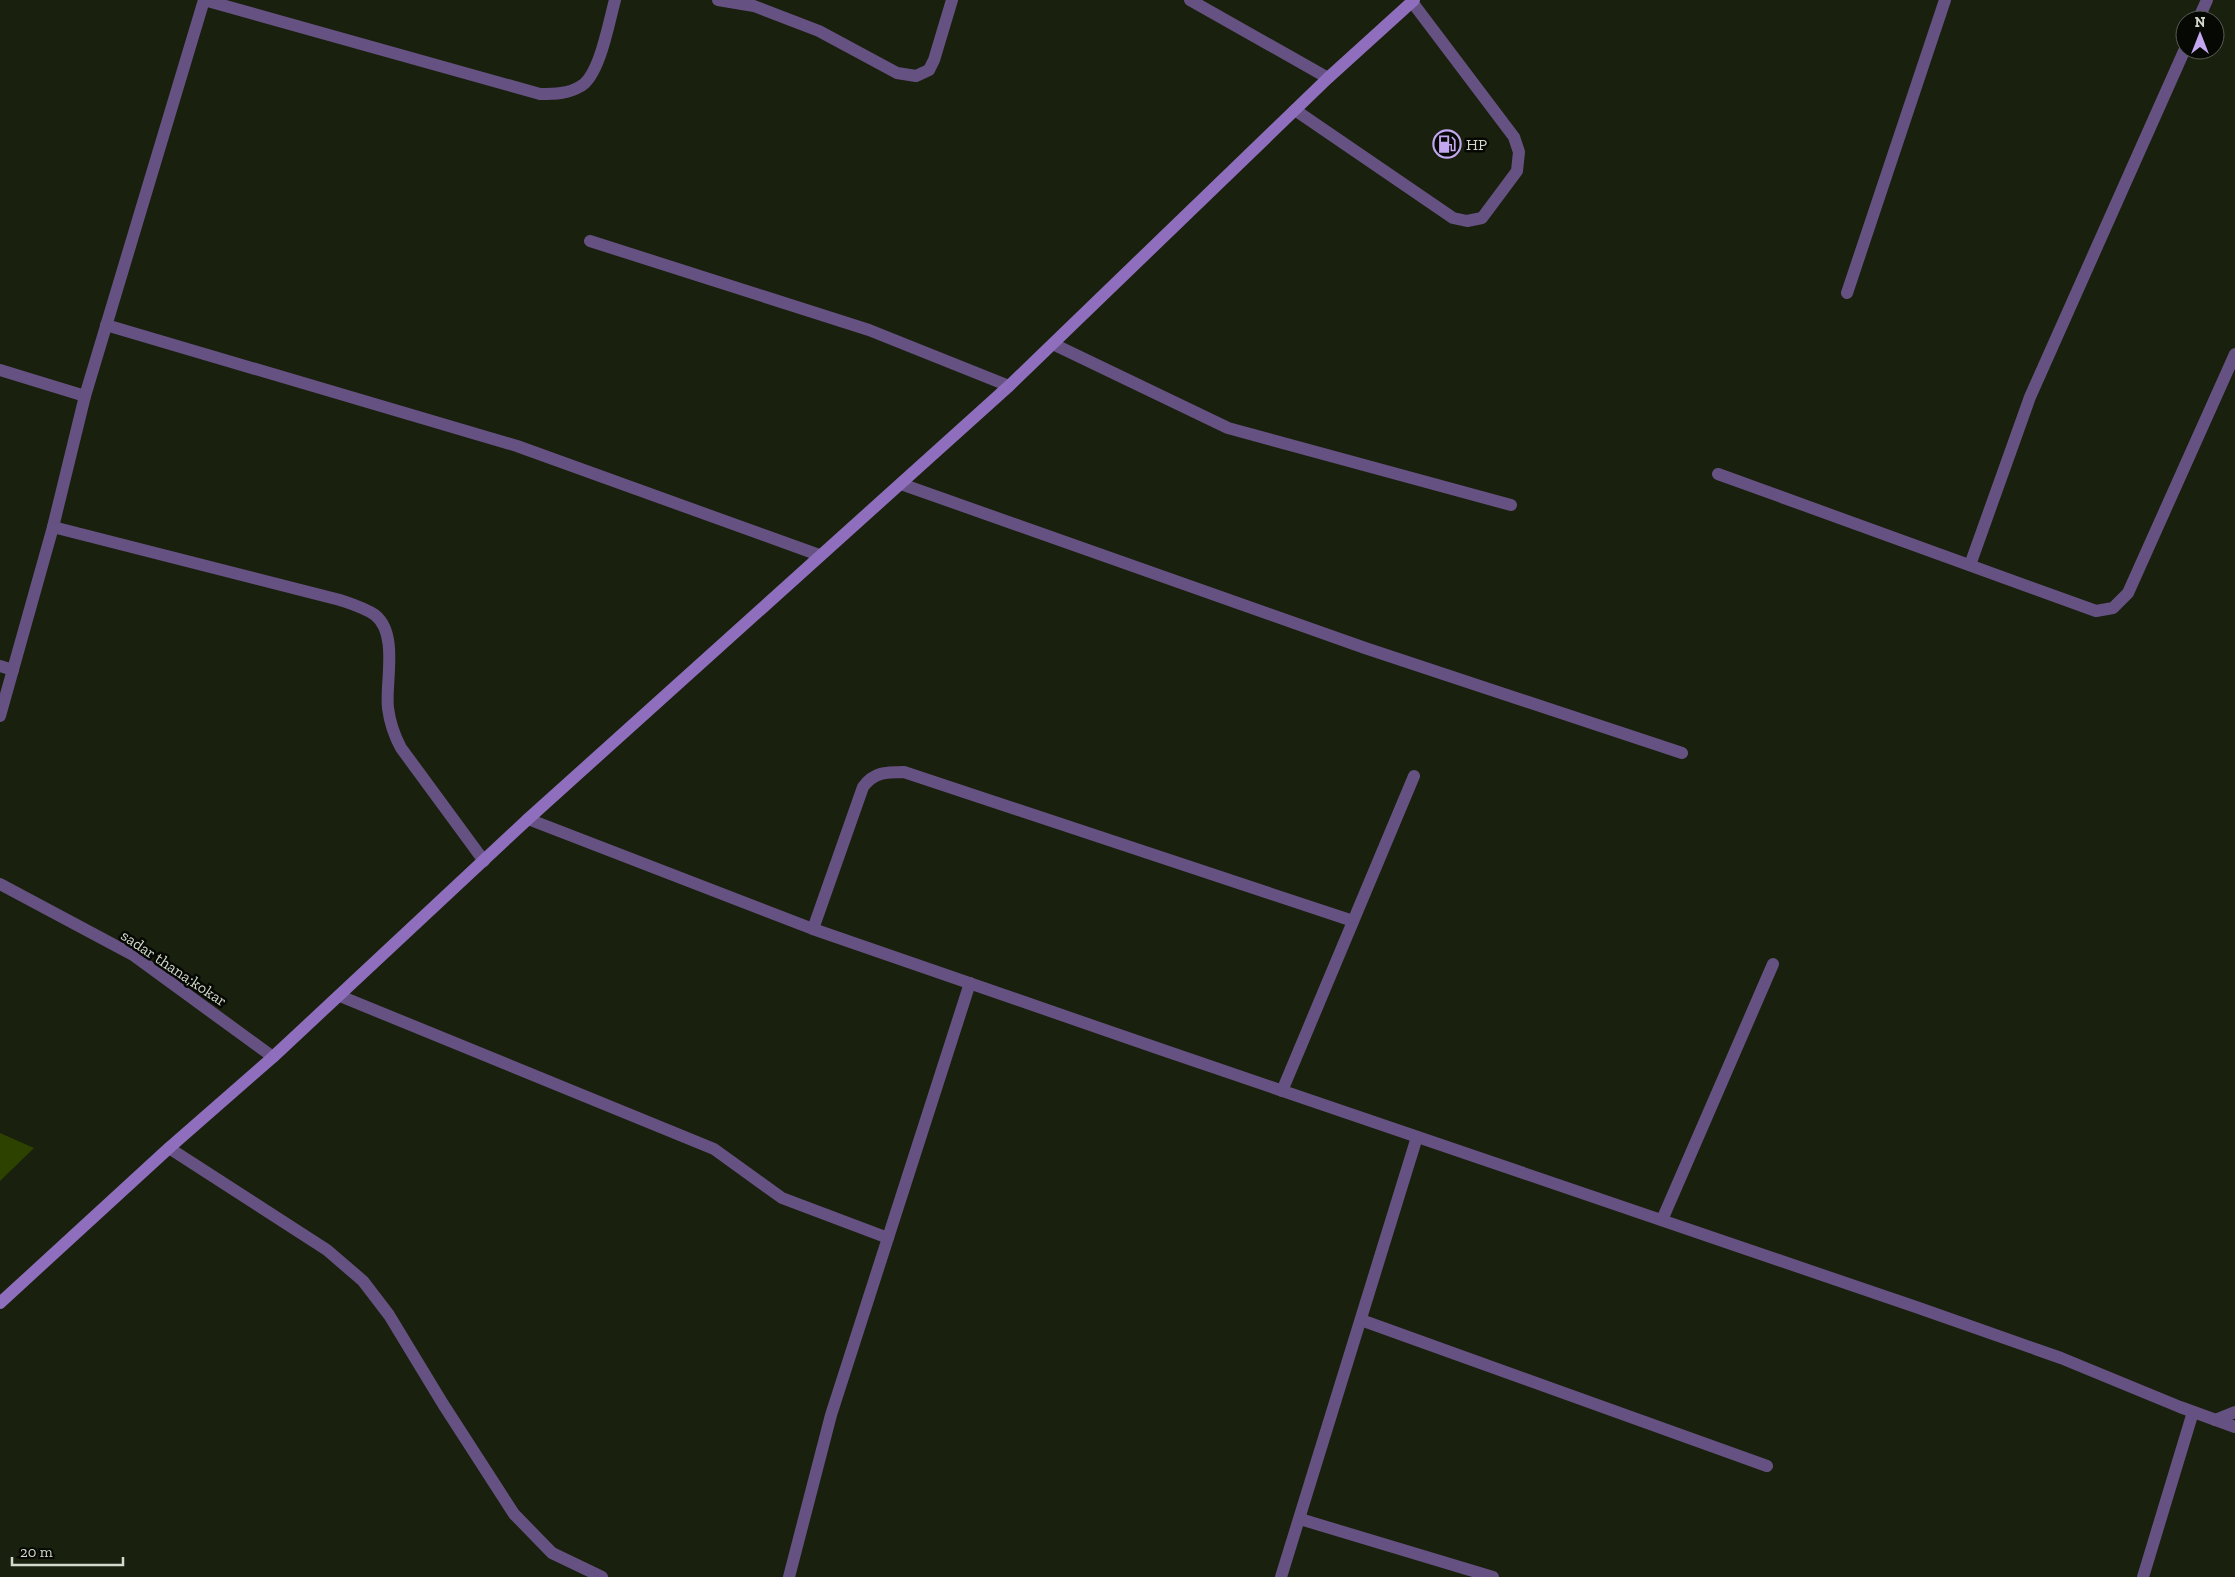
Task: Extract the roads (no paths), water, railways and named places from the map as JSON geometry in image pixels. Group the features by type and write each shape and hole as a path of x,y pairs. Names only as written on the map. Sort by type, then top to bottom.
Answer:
{"main road":[{"path":"0,1303 169,1148 340,996 528,819 819,555 1009,386 1328,78 1413,1"}],"street":[{"path":"0,716 53,527 85,396 204,0 540,94 561,94 582,86 594,70 615,0"},
{"path":"718,0 754,6 819,30 897,73 916,76 929,70 934,60 952,0"},
{"path":"1190,0 1328,78"},
{"path":"1846,293 1945,0"},
{"path":"1295,110 1453,218 1467,221 1482,218 1517,171 1520,152 1514,137 1413,1"},
{"path":"1970,565 2030,396 2180,60"},
{"path":"590,241 869,330 1009,386"},
{"path":"106,325 517,446 819,555"},
{"path":"1053,344 1228,428 1511,505"},
{"path":"1718,474 2096,611 2113,608 2128,592 2235,354"},
{"path":"0,370 85,396"},
{"path":"901,484 1365,648 1682,753"},
{"path":"53,527 340,600 364,609 377,617 387,634 389,657 388,707 392,730 401,748 484,862"},
{"path":"0,666 13,670"},
{"path":"813,929 863,787 870,778 882,772 904,772 1353,921"},
{"path":"1282,1091 1414,776"},
{"path":"528,819 813,929 2060,1358 2235,1427"},
{"name":"sadar thana;kokar","path":"0,884 133,955 273,1057"},
{"path":"1662,1220 1773,964"},
{"path":"789,1577 831,1415 970,983"},
{"path":"340,996 706,1145 782,1198 888,1238"},
{"path":"1280,1577 1300,1519 1417,1137"},
{"path":"169,1148 327,1250 363,1281 389,1315 442,1404 514,1514 552,1553 602,1577"},
{"path":"1361,1320 1767,1466"},
{"path":"2143,1577 2193,1412"},
{"path":"2215,1420 2235,1412"},
{"path":"1300,1519 1493,1577"}],"place":[{"name":"HP","path":"1447,144"}]}
